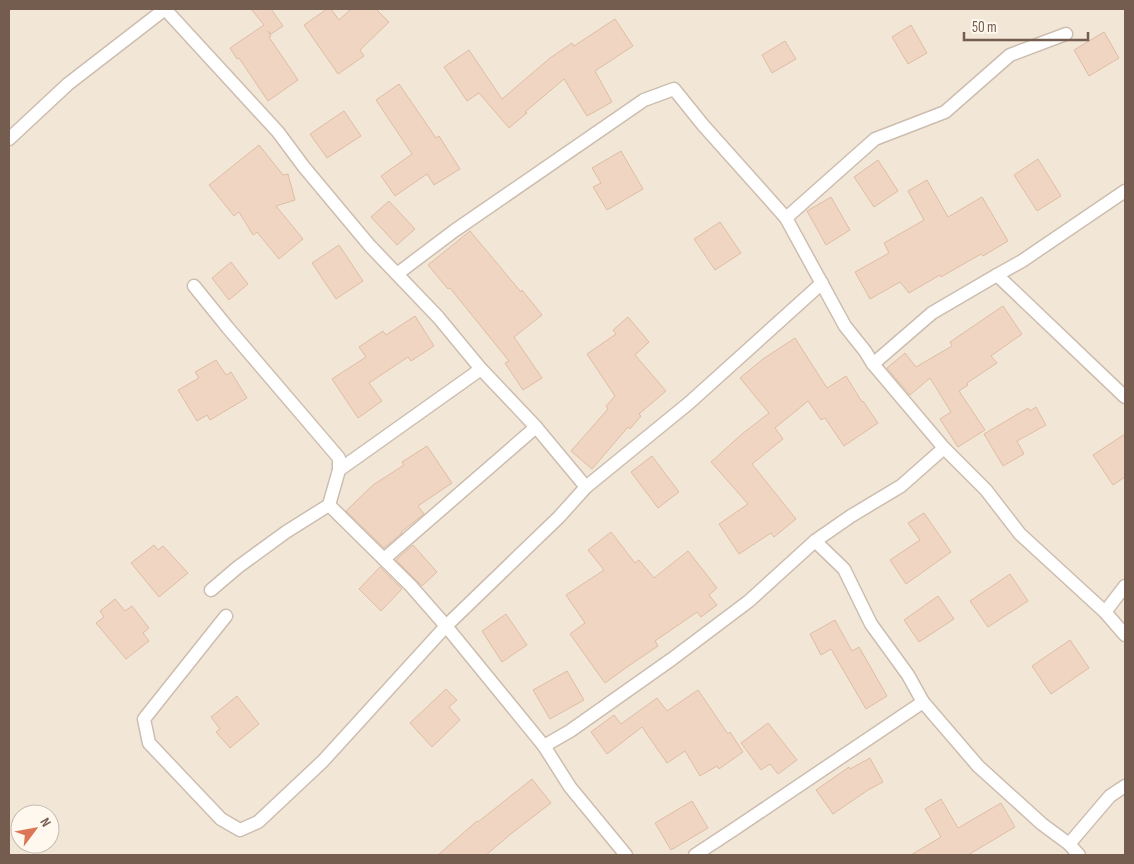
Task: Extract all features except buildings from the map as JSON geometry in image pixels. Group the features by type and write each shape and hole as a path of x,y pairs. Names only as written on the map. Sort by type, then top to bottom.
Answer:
{"street":[{"path":"9,140 68,84 165,9 278,132 370,246 438,317 481,369 536,427 586,487"},
{"path":"786,218 875,139 945,112 1010,56 1066,34"},
{"path":"397,274 454,231 644,100 674,89 703,125 786,218 845,326 873,364 944,448 986,490 1020,534 1105,612 1125,635"},
{"path":"873,364 932,313 1022,261 1125,191"},
{"path":"997,275 1124,392"},
{"path":"226,616 144,719 149,743 221,820 240,830 258,822 323,761 446,626 559,516 586,487 689,403 822,283"},
{"path":"194,286 340,458 339,470 329,505 286,532 238,567 211,590"},
{"path":"339,470 481,369"},
{"path":"384,559 536,427"},
{"path":"544,746 570,731 695,642 749,601 815,541 851,516 901,486 944,448"},
{"path":"329,505 411,586 446,626 544,746 570,787 626,855"},
{"path":"815,541 844,569 872,624 908,675 923,702 978,766 1042,824 1069,844 1079,855"},
{"path":"1105,612 1125,586"},
{"path":"695,855 923,702"},
{"path":"1069,844 1110,796 1125,786"}],"shaded area":[{"path":"9,9 1125,9 1125,855 9,855"}]}
